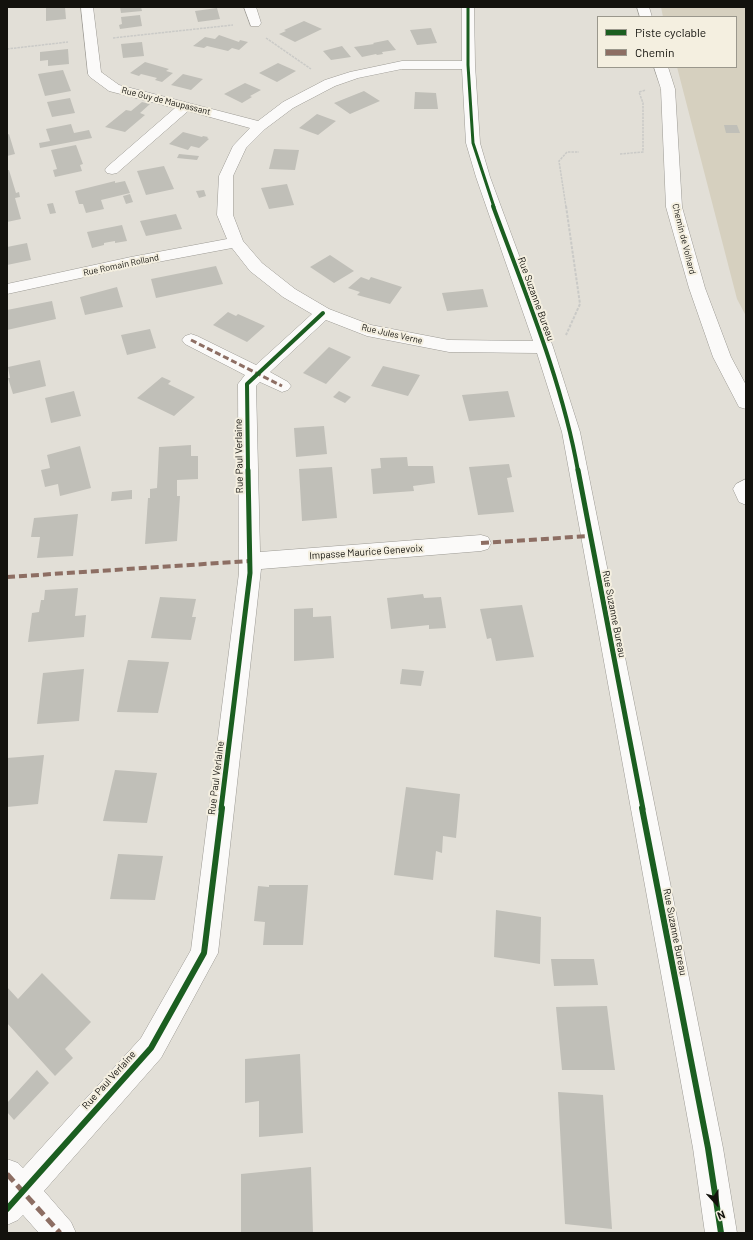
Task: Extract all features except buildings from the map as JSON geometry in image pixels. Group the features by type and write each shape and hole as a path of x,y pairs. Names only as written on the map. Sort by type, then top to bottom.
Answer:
{"street":[{"name":"Rue Guy de Maupassant","path":"87,7 95,74 114,88 260,126"},
{"path":"250,7 255,23"},
{"name":"Rue Suzanne Bureau","path":"468,7 468,65 473,143 483,177 544,347 572,432 590,536 708,1148 721,1233"},
{"name":"Rue Jules Verne","path":"468,65 402,65 354,75 330,83 288,105 260,126 240,146 226,176 225,215 236,242 256,267 289,293 323,314 367,330 449,346 544,347"},
{"name":"Chemin de Volhard","path":"661,68 668,89 674,207 699,295 722,357 746,402"},
{"path":"112,170 186,106"},
{"name":"Rue Romain Rolland","path":"7,289 131,262 236,242"},
{"name":"Rue Paul Verlaine","path":"12,1192 150,1048 204,953 249,581 250,561 247,384 323,314"},
{"path":"191,340 282,386"},
{"path":"746,486 743,489 746,497"},
{"name":"Impasse Maurice Genevoix","path":"250,561 481,544"},
{"path":"12,1192 60,1233"}],"path":[{"path":"7,49 255,23 260,33 330,83"},
{"path":"620,154 644,152 643,103 639,92 649,88 668,89"},
{"path":"544,347 565,339 580,304 560,161 567,152 579,152"}],"shaded area":[{"path":"661,7 746,7 746,316 737,299 677,68 737,68 737,16 663,16"}],"marked path":[{"path":"191,340 282,386"},
{"path":"481,543 590,536"},
{"path":"7,577 250,561"},
{"path":"7,1174 60,1233"}],"cycle path":[{"path":"468,7 468,65 473,143 483,177 544,347 571,432 708,1148 721,1233"},
{"path":"7,1209 151,1048 204,953 250,573 247,384 323,313"}]}
